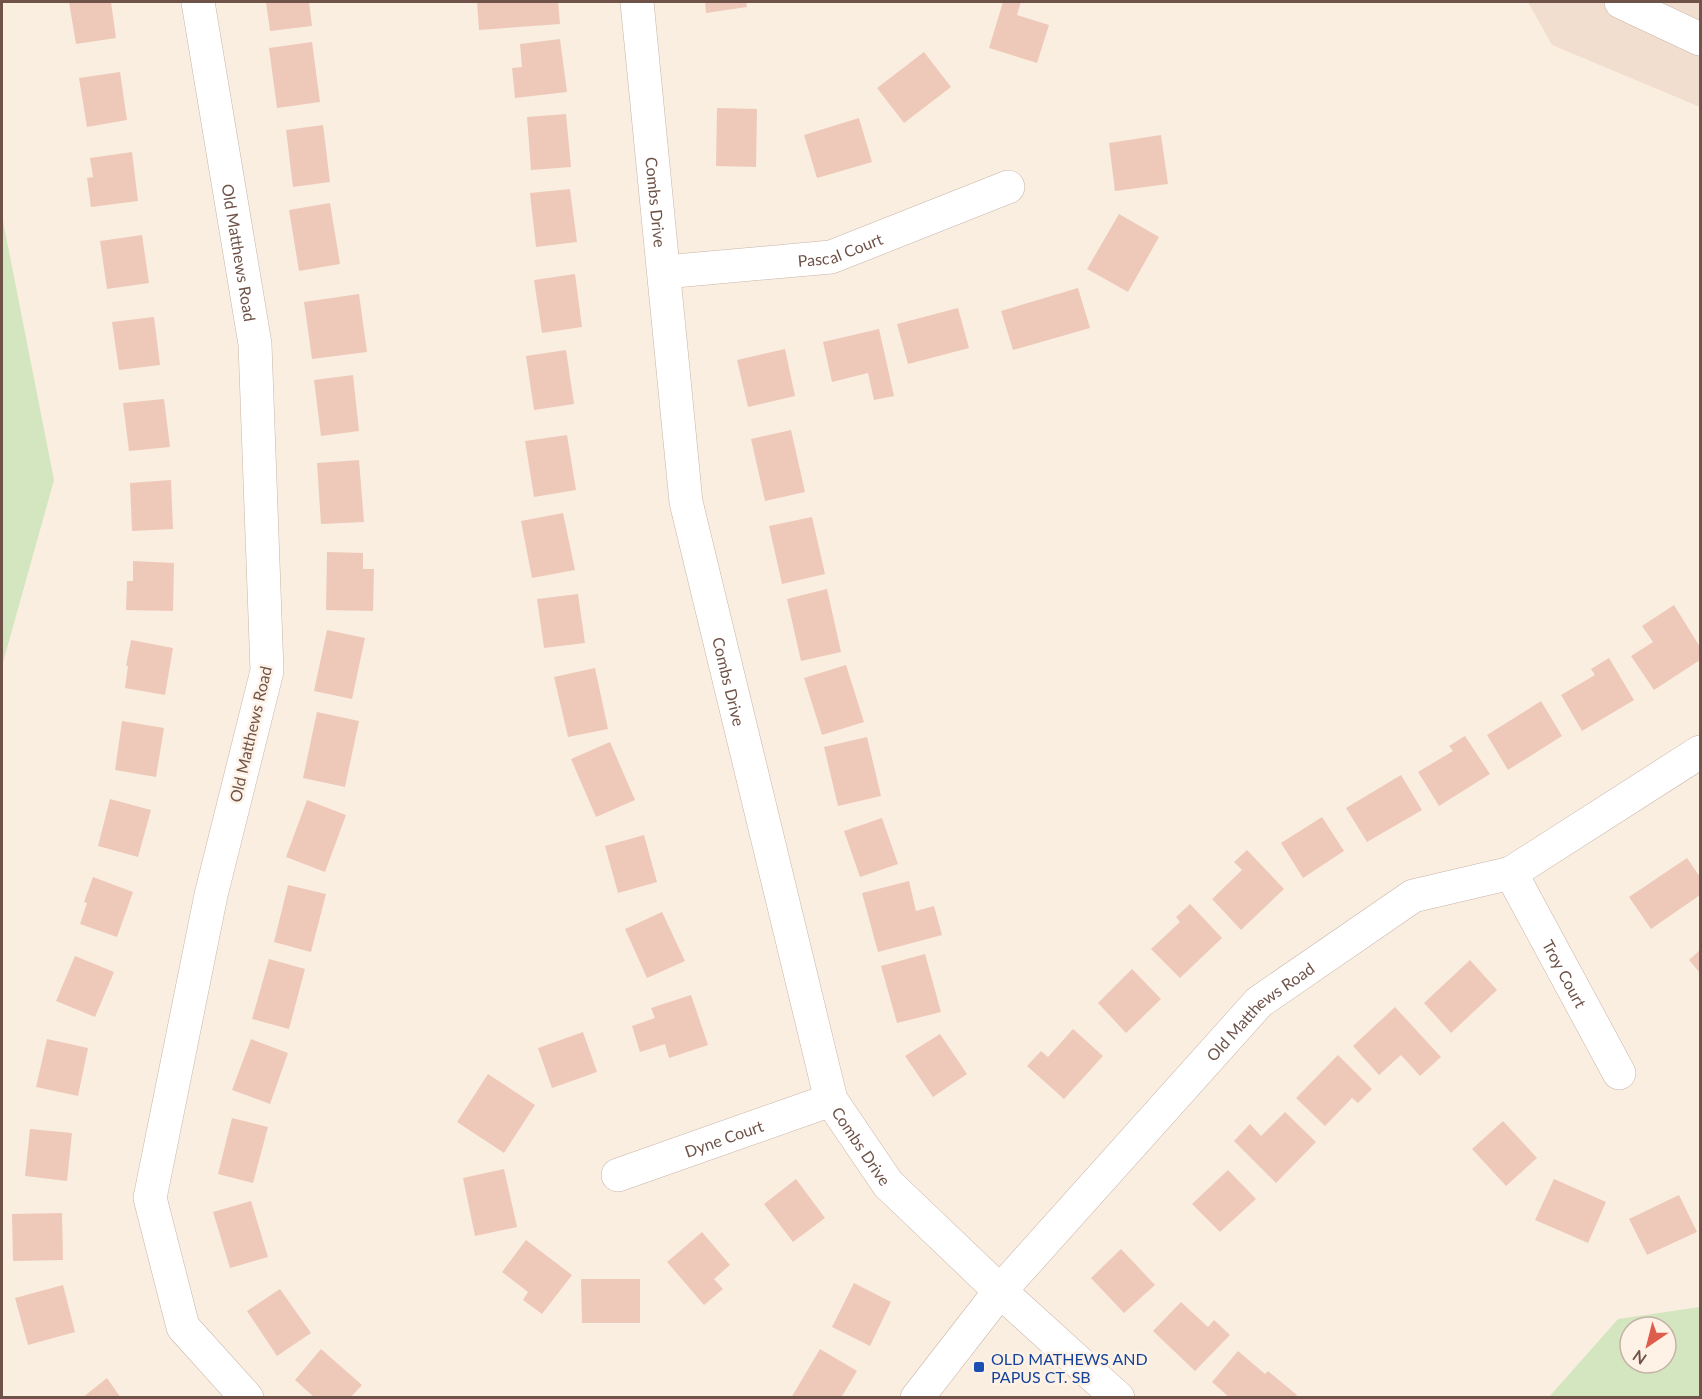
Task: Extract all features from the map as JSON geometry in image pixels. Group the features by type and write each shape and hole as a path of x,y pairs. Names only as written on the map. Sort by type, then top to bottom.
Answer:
{"street":[{"name":"Old Matthews Road","path":"198,2 255,344 267,671 211,895 150,1198 183,1327 247,1398"},
{"name":"Combs Drive","path":"637,2 686,501 831,1100 888,1184 1000,1291 1118,1398"},
{"path":"1621,2 1701,39"},
{"name":"Pascal Court","path":"664,272 831,257 1008,187"},
{"name":"Old Matthews Road","path":"917,1398 1000,1291 1259,1002 1413,896 1511,873 1701,752"},
{"name":"Troy Court","path":"1511,873 1619,1073"},
{"name":"Dyne Court","path":"618,1175 831,1100"}],"shaded area":[{"path":"1528,2 1700,2 1700,107 1552,45"}],"green space":[{"path":"2,216 54,480 2,666"},
{"path":"1700,1307 1700,1397 1549,1397 1618,1319 1618,1375 1678,1375 1678,1315 1645,1315"}],"building":[{"path":"69,2 111,2 116,38 76,44"},
{"path":"266,2 309,2 312,26 270,31"},
{"path":"477,2 558,2 560,24 479,30"},
{"path":"705,2 746,2 747,7 706,13"},
{"path":"1003,2 1021,2 1017,15 1049,25 1037,63 989,48"},
{"path":"560,39 567,92 515,98 512,68 522,67 520,44"},
{"path":"312,42 320,102 277,108 269,48"},
{"path":"924,52 951,87 904,123 877,88"},
{"path":"120,72 127,120 87,127 79,78"},
{"path":"717,108 757,109 756,167 716,166"},
{"path":"566,114 571,167 531,170 527,117"},
{"path":"859,118 872,162 817,178 804,135"},
{"path":"323,125 330,182 293,187 286,130"},
{"path":"1161,135 1168,184 1115,191 1109,143"},
{"path":"132,152 138,201 91,207 87,178 93,177 90,158"},
{"path":"570,189 577,242 536,247 530,193"},
{"path":"330,203 340,264 299,271 289,210"},
{"path":"1119,214 1159,237 1128,292 1087,269"},
{"path":"142,235 149,283 107,289 100,241"},
{"path":"575,274 582,327 542,333 534,280"},
{"path":"1078,288 1090,328 1013,350 1001,311"},
{"path":"359,294 367,352 312,359 304,302"},
{"path":"958,308 969,348 908,364 897,324"},
{"path":"154,317 160,365 119,370 112,322"},
{"path":"879,329 894,396 874,400 868,373 832,382 823,342"},
{"path":"785,349 795,396 748,407 737,360"},
{"path":"566,350 574,404 534,410 526,356"},
{"path":"353,375 359,431 321,436 314,380"},
{"path":"164,399 170,447 129,451 123,403"},
{"path":"791,430 805,492 765,501 751,439"},
{"path":"567,435 576,490 534,497 525,441"},
{"path":"359,460 364,522 321,524 317,463"},
{"path":"171,480 173,529 132,531 130,483"},
{"path":"563,513 575,570 532,578 521,521"},
{"path":"812,517 825,574 782,584 769,526"},
{"path":"327,552 363,553 363,569 374,569 373,611 326,610"},
{"path":"133,561 174,563 173,611 126,610 127,581 133,581"},
{"path":"827,589 841,652 801,661 787,599"},
{"path":"578,594 585,643 544,648 537,599"},
{"path":"1674,605 1700,647 1700,660 1654,690 1631,656 1653,642 1642,626"},
{"path":"327,630 365,638 352,699 314,691"},
{"path":"131,640 173,648 165,695 125,688"},
{"path":"1609,658 1634,700 1582,731 1561,695 1595,675 1591,669"},
{"path":"846,665 864,722 822,735 804,678"},
{"path":"595,668 608,729 568,737 554,677"},
{"path":"1541,701 1562,736 1508,770 1487,735"},
{"path":"317,712 359,721 345,787 303,778"},
{"path":"122,721 164,728 156,777 115,770"},
{"path":"1465,736 1490,774 1439,806 1418,772 1453,751 1449,746"},
{"path":"867,737 881,796 838,806 824,747"},
{"path":"610,742 635,800 596,817 571,759"},
{"path":"1401,775 1422,810 1367,842 1346,808"},
{"path":"110,799 151,810 138,857 98,846"},
{"path":"307,800 346,815 325,872 286,857"},
{"path":"1322,817 1344,851 1303,878 1281,843"},
{"path":"882,818 898,864 860,877 844,831"},
{"path":"644,835 657,882 618,893 605,846"},
{"path":"1247,850 1284,889 1241,930 1212,899 1242,870 1234,862"},
{"path":"1687,858 1700,877 1700,895 1651,929 1629,897"},
{"path":"93,877 133,892 117,937 80,924 87,903 84,902"},
{"path":"909,881 916,911 934,906 942,935 878,952 862,893"},
{"path":"288,885 326,894 311,952 274,942"},
{"path":"1190,904 1222,938 1180,978 1151,949 1180,922 1176,917"},
{"path":"662,912 685,961 647,978 625,929"},
{"path":"1700,950 1700,973 1689,960"},
{"path":"925,954 941,1012 897,1023 881,966"},
{"path":"75,956 114,972 95,1017 56,1001"},
{"path":"269,959 305,969 289,1029 252,1019"},
{"path":"1470,960 1497,990 1451,1033 1424,1003"},
{"path":"1132,969 1161,999 1126,1033 1098,1003"},
{"path":"691,995 708,1045 669,1058 665,1044 640,1052 632,1026 655,1018 651,1008"},
{"path":"1395,1007 1441,1057 1420,1076 1401,1055 1379,1075 1353,1046"},
{"path":"1073,1029 1103,1056 1064,1099 1027,1066 1041,1051 1048,1057"},
{"path":"583,1032 597,1072 552,1088 538,1048"},
{"path":"940,1034 967,1074 933,1097 905,1056"},
{"path":"47,1039 88,1048 78,1096 36,1087"},
{"path":"251,1039 288,1053 270,1104 232,1090"},
{"path":"1338,1055 1372,1089 1358,1103 1352,1098 1325,1126 1296,1098"},
{"path":"488,1074 535,1105 504,1153 457,1122"},
{"path":"1285,1112 1316,1142 1276,1183 1234,1141 1250,1124 1261,1136"},
{"path":"232,1118 268,1127 253,1183 218,1174"},
{"path":"1503,1121 1537,1158 1506,1186 1472,1149"},
{"path":"30,1129 72,1133 67,1181 25,1176"},
{"path":"504,1169 517,1227 475,1236 463,1178"},
{"path":"1228,1170 1256,1199 1220,1232 1192,1204"},
{"path":"796,1179 825,1218 793,1242 764,1204"},
{"path":"1554,1179 1606,1202 1588,1243 1535,1220"},
{"path":"1679,1195 1697,1232 1647,1255 1629,1219"},
{"path":"251,1201 268,1257 230,1268 213,1212"},
{"path":"62,1213 63,1260 13,1261 12,1214"},
{"path":"702,1232 730,1265 714,1279 723,1289 704,1305 667,1262"},
{"path":"526,1240 572,1275 542,1314 523,1300 528,1292 502,1272"},
{"path":"1121,1249 1155,1285 1124,1313 1091,1278"},
{"path":"581,1279 640,1279 640,1323 582,1323"},
{"path":"854,1283 891,1302 870,1346 832,1327"},
{"path":"63,1285 75,1332 28,1345 15,1298"},
{"path":"280,1289 311,1333 277,1356 247,1311"},
{"path":"1181,1302 1208,1327 1214,1320 1230,1335 1195,1371 1153,1331"},
{"path":"321,1349 362,1385 350,1398 315,1398 295,1380"},
{"path":"820,1349 857,1371 841,1398 791,1398"},
{"path":"1238,1351 1265,1374 1268,1371 1297,1395 1295,1398 1230,1398 1212,1382"},
{"path":"107,1378 121,1398 82,1398"}],"place":[{"name":"OLD MATHEWS AND PAPUS CT. SB","path":"979,1367"}]}
